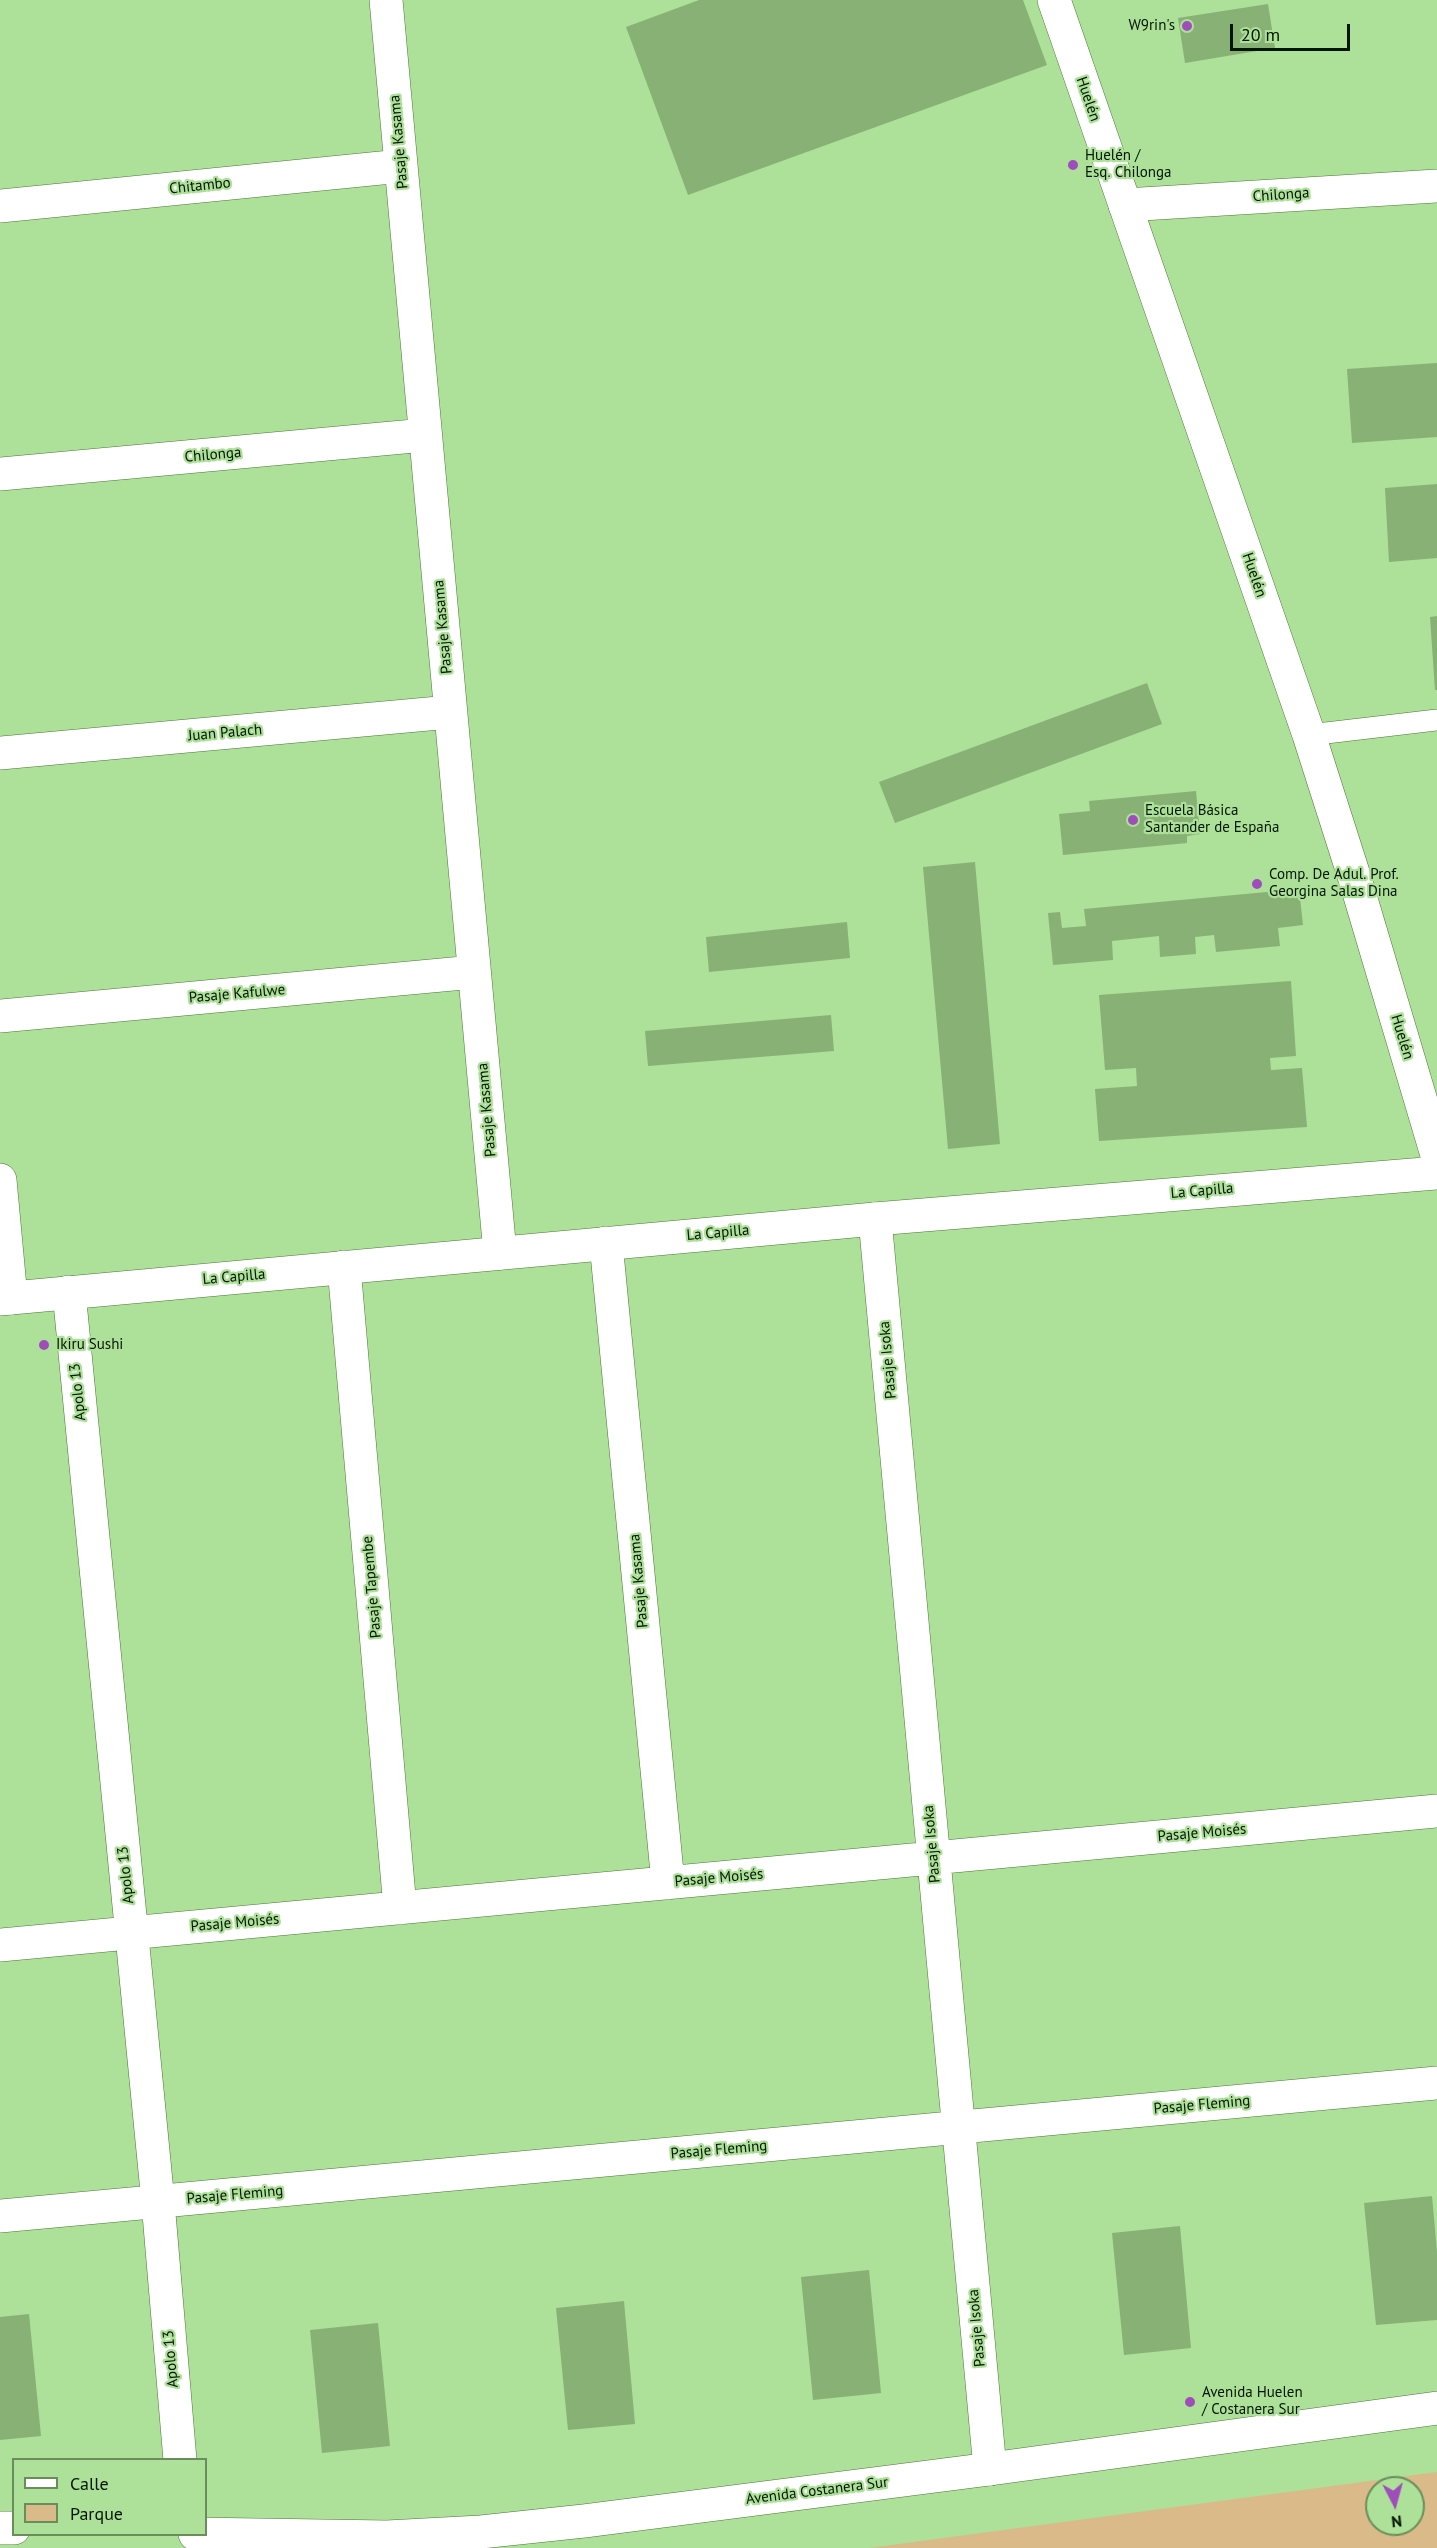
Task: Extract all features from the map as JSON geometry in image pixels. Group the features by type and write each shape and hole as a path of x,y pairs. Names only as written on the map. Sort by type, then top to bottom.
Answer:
{"street":[{"name":"Pasaje Kasama","path":"386,0 500,1253"},
{"name":"Huelén","path":"1054,0 1309,735 1355,879 1437,1155"},
{"name":"Chitambo","path":"0,206 401,166"},
{"name":"Chilonga","path":"1125,205 1437,186"},
{"name":"Chilonga","path":"0,474 425,435"},
{"name":"Juan Palach","path":"0,753 450,712"},
{"name":"Pasaje Kafulwe","path":"0,1016 474,972"},
{"name":"La Capilla","path":"6,1298 875,1219 1437,1173"},
{"path":"0,1180 6,1298"},
{"name":"Pasaje Isoka","path":"875,1219 990,2469"},
{"name":"Pasaje Kasama","path":"606,1243 668,1883"},
{"name":"Pasaje Tapembe","path":"344,1267 400,1908"},
{"name":"Apolo 13","path":"69,1292 158,2202 180,2458"},
{"name":"Pasaje Moisés","path":"0,1945 1437,1811"},
{"name":"Pasaje Fleming","path":"0,2217 1437,2083"},
{"name":"Avenida Costanera Sur","path":"207,2535 387,2537 482,2532 990,2469 1437,2408"}],"lane":[{"path":"1309,735 1437,720"}],"green space":[{"path":"1437,2472 1437,2548 869,2548 1365,2482 1365,2536 1425,2536 1425,2476 1407,2476"}],"building":[{"path":"699,0 1023,0 1047,65 688,195 626,27"},
{"path":"1268,4 1275,48 1185,63 1178,18"},
{"path":"1437,363 1437,437 1352,443 1347,369"},
{"path":"1437,484 1437,558 1389,562 1385,488"},
{"path":"1437,616 1437,690 1435,690 1430,617"},
{"path":"1147,683 1162,724 895,823 879,782"},
{"path":"1196,791 1200,834 1187,836 1187,843 1063,855 1059,814 1090,811 1089,801"},
{"path":"975,862 1000,1144 948,1149 923,867"},
{"path":"1299,889 1303,925 1278,928 1280,946 1216,952 1214,935 1195,937 1196,954 1160,957 1159,936 1112,941 1113,960 1053,965 1048,913 1060,912 1062,928 1086,926 1084,909"},
{"path":"847,922 850,958 709,972 706,937"},
{"path":"1291,981 1296,1056 1270,1058 1271,1070 1302,1068 1307,1127 1099,1141 1095,1089 1137,1086 1136,1068 1105,1070 1099,995"},
{"path":"831,1015 834,1051 648,1066 645,1031"},
{"path":"1432,2196 1437,2252 1437,2320 1376,2325 1364,2203"},
{"path":"1180,2226 1191,2348 1124,2355 1112,2233"},
{"path":"869,2270 881,2393 813,2400 801,2277"},
{"path":"624,2301 635,2424 568,2430 556,2308"},
{"path":"29,2314 41,2436 0,2440 0,2317"},
{"path":"378,2323 390,2446 322,2453 310,2330"}],"place":[{"name":"W9rin's","path":"1187,26"},
{"name":"Huelén / Esq. Chilonga","path":"1073,165"},
{"name":"Escuela Básica Santander de España","path":"1133,820"},
{"name":"Comp. De Adul. Prof. Georgina Salas Dina","path":"1257,884"},
{"name":"Ikiru Sushi","path":"44,1345"},
{"name":"Avenida Huelen / Costanera Sur","path":"1190,2402"}]}
